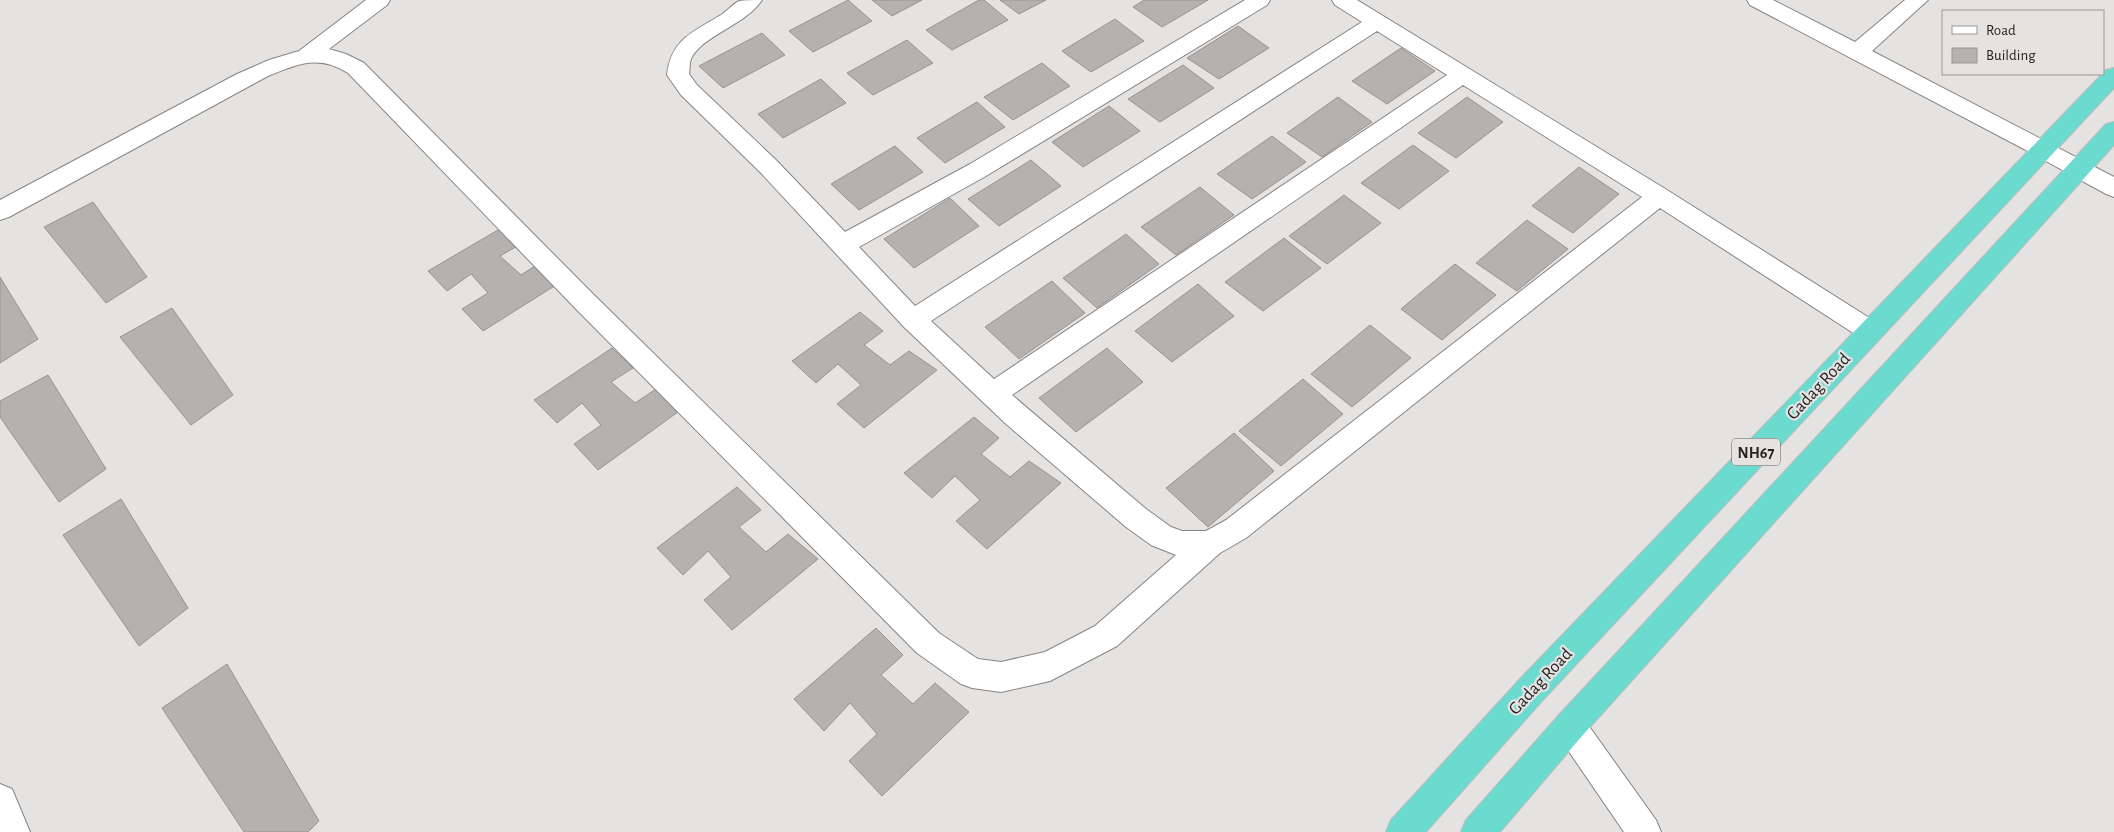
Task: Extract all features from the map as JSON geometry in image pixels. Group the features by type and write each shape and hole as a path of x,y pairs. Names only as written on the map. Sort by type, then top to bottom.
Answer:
{"highway":[{"name":"Gadag Road","path":"1403,832 1530,692 1870,331 2114,76"},
{"name":"NH67","path":"1478,832 1570,726 2114,130"}],"street":[{"path":"306,56 380,0"},
{"path":"752,0 733,18 690,45 680,60 678,75 689,90 768,166 913,320 992,394 1136,518 1161,536 1181,544 1210,544"},
{"path":"842,245 978,170 1260,0"},
{"path":"1342,0 1659,196 1870,331"},
{"path":"1757,0 2114,188"},
{"path":"1857,52 1918,0"},
{"path":"913,320 1376,22"},
{"path":"0,211 222,91 281,63 306,56 330,55 344,59 356,68 585,302 928,643 972,673 1001,677 1050,666 1106,636 1210,544 1236,530 1659,196"},
{"path":"992,394 1462,75"},
{"path":"1570,726 1644,832"},
{"path":"0,801 13,832"}],"building":[{"path":"848,0 872,21 813,52 789,31"},
{"path":"872,0 922,0 892,16"},
{"path":"979,0 984,0 1008,20 952,50 926,30"},
{"path":"1000,0 1046,0 1019,14"},
{"path":"1144,0 1208,0 1162,27 1133,7"},
{"path":"1115,19 1144,41 1091,72 1062,51"},
{"path":"1238,26 1269,48 1219,79 1187,58"},
{"path":"762,33 785,55 723,88 699,66"},
{"path":"907,40 933,63 873,95 847,73"},
{"path":"1401,48 1435,71 1387,104 1352,81"},
{"path":"1042,63 1070,86 1013,120 984,97"},
{"path":"1183,65 1214,88 1160,122 1128,99"},
{"path":"821,79 846,103 783,138 758,114"},
{"path":"1338,97 1372,122 1322,157 1287,133"},
{"path":"1467,97 1503,122 1456,158 1418,133"},
{"path":"977,102 1005,127 945,163 917,138"},
{"path":"1109,106 1140,131 1083,167 1052,142"},
{"path":"1272,136 1306,162 1252,199 1217,174"},
{"path":"1413,145 1449,171 1399,209 1361,183"},
{"path":"895,146 923,172 859,210 831,184"},
{"path":"1031,160 1061,186 999,226 968,199"},
{"path":"1579,167 1619,194 1573,233 1532,206"},
{"path":"1200,187 1234,215 1176,255 1141,227"},
{"path":"1344,195 1381,223 1327,264 1289,236"},
{"path":"950,198 979,226 914,268 884,239"},
{"path":"93,202 147,277 106,303 44,227"},
{"path":"1527,220 1568,249 1517,291 1476,263"},
{"path":"503,227 521,244 500,256 521,275 541,262 564,280 483,331 462,309 488,293 471,274 447,291 428,271"},
{"path":"1126,234 1159,264 1097,308 1063,278"},
{"path":"1284,238 1321,268 1263,311 1225,282"},
{"path":"1455,264 1496,295 1442,340 1401,309"},
{"path":"0,277 38,339 0,363"},
{"path":"1052,281 1085,313 1019,359 985,327"},
{"path":"1198,284 1234,316 1172,362 1135,331"},
{"path":"172,308 233,395 191,425 120,337"},
{"path":"860,312 883,331 864,345 890,365 909,351 937,370 864,428 837,404 861,385 838,364 816,383 792,361"},
{"path":"1370,325 1411,358 1352,407 1311,374"},
{"path":"612,348 633,368 611,382 635,403 656,389 682,409 598,470 574,444 601,425 582,403 557,423 534,400"},
{"path":"1107,348 1143,382 1076,432 1039,398"},
{"path":"48,375 106,469 59,502 0,417 0,401"},
{"path":"1303,379 1343,414 1281,466 1239,431"},
{"path":"974,417 999,438 981,454 1010,477 1029,461 1061,483 987,549 956,521 980,500 955,476 932,498 904,473"},
{"path":"1234,433 1274,471 1208,527 1166,488"},
{"path":"737,487 761,510 739,527 766,552 788,534 818,559 732,630 704,600 731,577 708,551 683,575 657,548"},
{"path":"121,499 188,608 139,646 63,535"},
{"path":"876,628 903,655 881,675 913,704 935,683 969,712 882,796 849,761 877,734 850,703 824,731 794,699"},
{"path":"227,664 319,821 308,832 244,832 162,708"}]}
